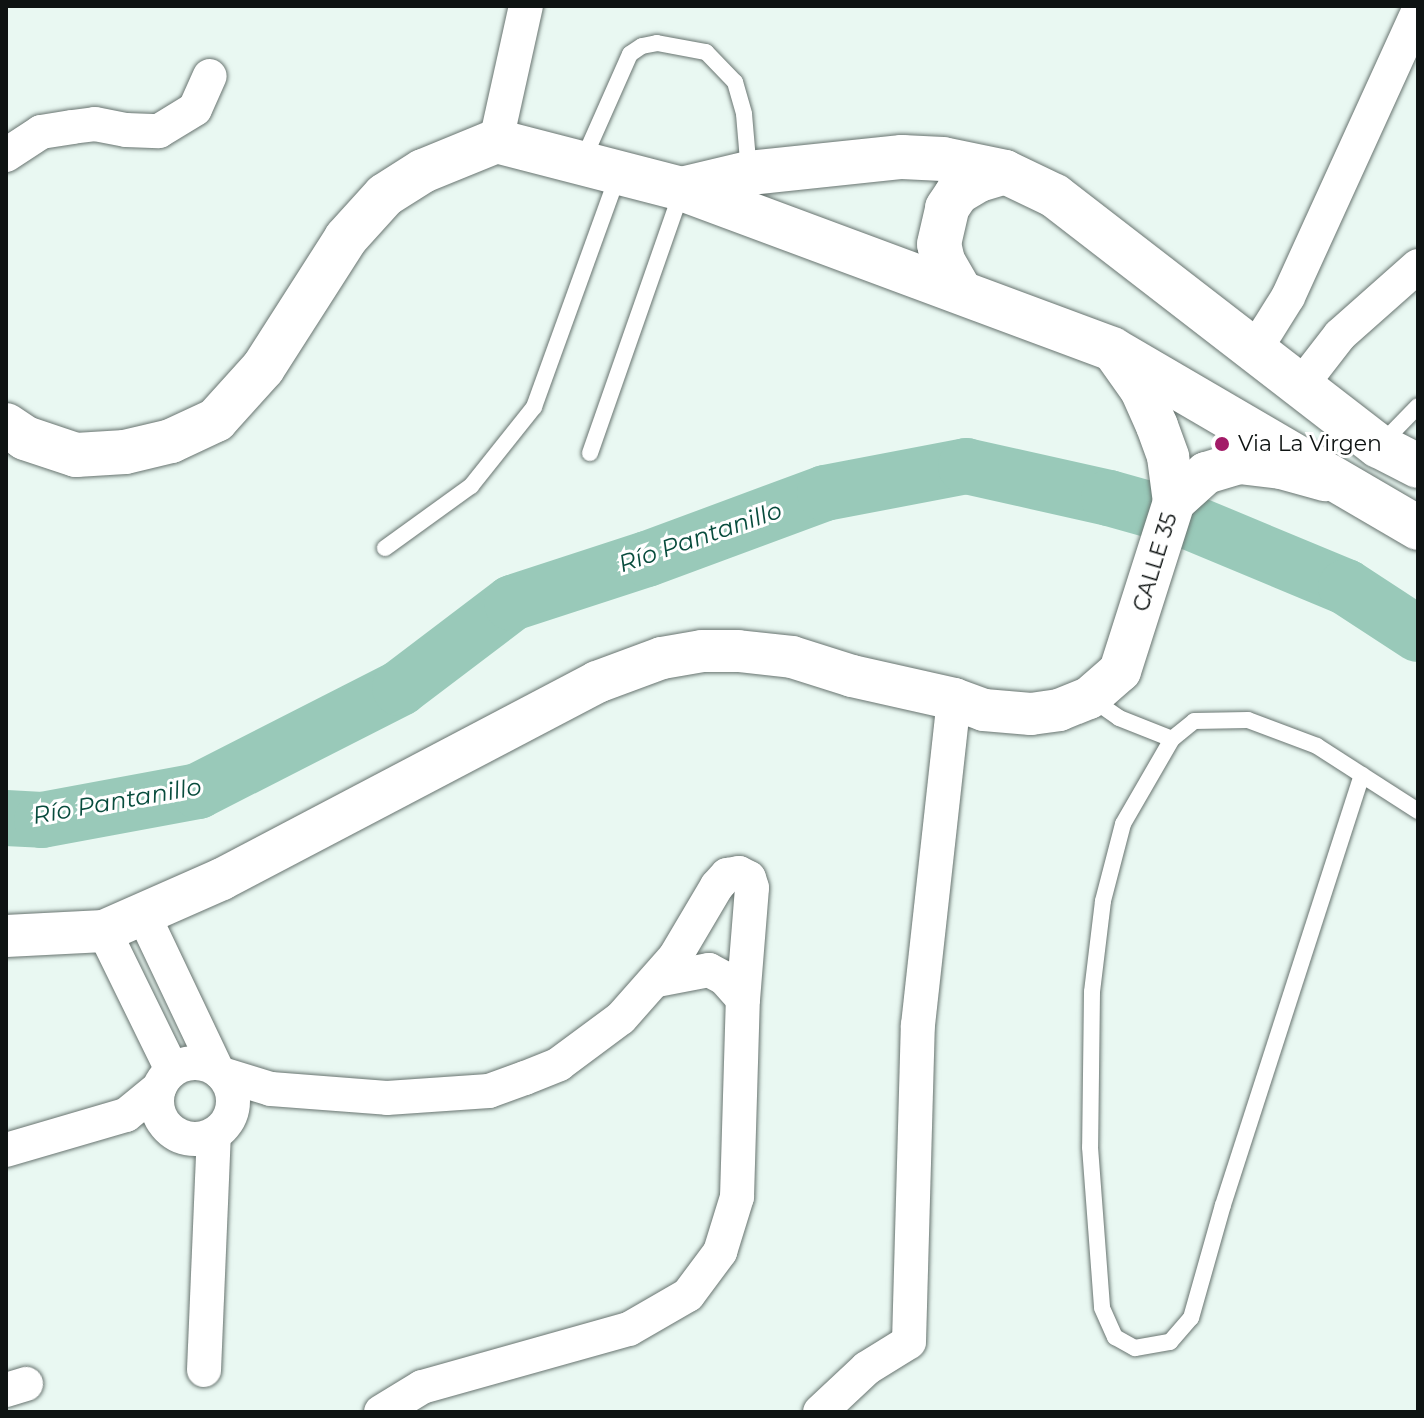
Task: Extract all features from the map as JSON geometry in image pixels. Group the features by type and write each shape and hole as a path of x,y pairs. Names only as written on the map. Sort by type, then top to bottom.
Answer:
{"main road":[{"path":"6,425 25,438 76,455 125,452 171,441 216,420 263,368 346,238 385,195 423,171 496,141 682,189 959,289 1112,349 1418,528"},
{"path":"682,189 749,173 902,157 943,159 1005,172 1055,196 1184,299 1256,348 1379,446 1418,466"},
{"path":"959,289 943,261 939,244 947,208 957,193 979,180 1005,172"}],"street":[{"path":"496,141 526,6"},
{"path":"1256,348 1288,297 1418,12"},
{"path":"6,155 41,132 72,127 95,124 126,130 159,131 195,109 210,76"},
{"path":"1302,384 1340,335 1418,266"},
{"path":"1112,349 1141,390 1157,426 1168,457 1172,506"},
{"name":"CALLE 35","path":"1089,698 1120,671 1172,506 1206,473 1239,463 1281,468 1347,487"},
{"path":"6,936 104,931 222,879 597,682 662,658 702,651 792,657 852,676 954,699 984,710 1031,714 1059,710 1089,698"},
{"path":"820,1412 867,1368 909,1342 918,1025 954,699"},
{"path":"6,1150 126,1115 165,1079 194,1062 271,1089 387,1098 489,1091 559,1064 621,1018 675,957 717,886 727,875 739,873 749,878 752,888 743,999 737,1197 720,1252 688,1295 629,1329 422,1387 381,1412"},
{"path":"143,914 219,1071 231,1086 233,1100 203,1140 204,1370"},
{"path":"104,931 165,1079 157,1109 168,1129 203,1140"},
{"path":"657,980 709,970 724,978 743,999"},
{"path":"203,1140 271,1089"},
{"path":"126,1115 203,1140"}],"lane":[{"path":"385,548 471,486 534,407 630,54 642,46 657,43 706,52 735,82 744,114 749,173"},
{"path":"590,453 682,189"},
{"path":"1379,446 1418,406"},
{"path":"1089,698 1119,718 1172,739"},
{"path":"1362,775 1223,1205 1191,1318 1170,1342 1135,1348 1115,1337 1102,1308 1090,1147 1092,992 1103,901 1123,824 1172,739 1194,721 1248,720 1317,746 1418,811"}],"waterway":[{"name":"Río Pantanillo","path":"6,818 42,820 198,791 400,688 512,603 647,559 825,493 966,466 1109,498 1180,518 1346,587 1418,634"}],"place":[{"name":"Via La Virgen","path":"1222,444"}]}
